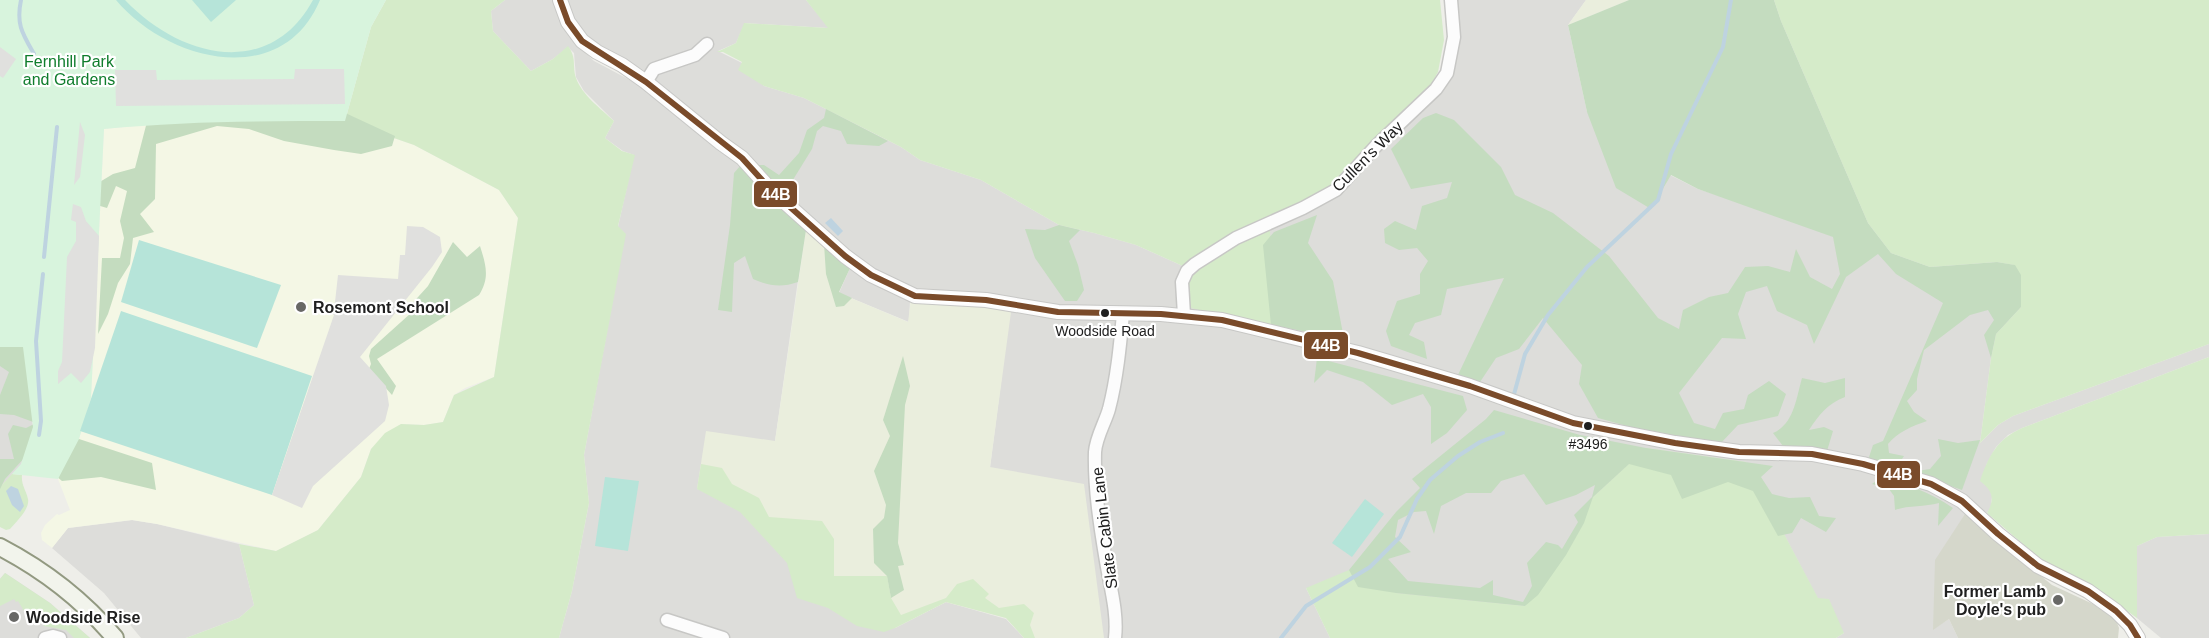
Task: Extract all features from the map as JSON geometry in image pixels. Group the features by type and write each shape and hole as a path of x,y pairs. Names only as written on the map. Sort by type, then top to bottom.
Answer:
{"main road":[{"path":"0,548 49,576 72,594 115,638"}],"street":[{"path":"561,0 568,22 582,41 646,82 742,158 771,190 826,240 871,275 915,296 994,301 1058,312 1184,315 1222,320 1358,353 1470,386 1573,423 1675,443 1739,452 1812,454 1841,459 1931,484 1965,504 2038,566 2088,591 2116,611 2130,625 2138,638"},
{"name":"Cullen's Way","path":"1184,315 1182,282 1187,272 1195,264 1236,238 1303,208 1336,190 1376,146 1436,89 1447,74 1454,37 1451,0"},
{"path":"646,82 654,69 695,55 707,44"},
{"name":"Slate Cabin Lane","path":"1114,638 1114,607 1103,547 1095,449 1108,411 1118,366 1123,314"},
{"path":"667,620 723,638"},
{"path":"45,638 53,636 60,638"}],"shaded area":[{"path":"116,0 125,0 147,20 171,35 197,46 223,52 248,51 273,42 295,26 313,0 320,0 302,29 279,47 252,56 223,57 193,51 164,39 138,21"},
{"path":"192,0 236,0 211,22"},
{"path":"505,0 554,0 565,30 576,44 594,61 645,88 741,165 804,238 775,441 731,499 895,628 946,602 1006,619 1024,638 559,638 572,591 589,503 584,455 625,234 618,227 634,155 623,151 605,138 614,121 584,91 576,77 574,53 568,47 553,59 531,71 493,31 491,11"},
{"path":"566,0 806,0 829,28 745,23 736,43 718,51 742,63 764,86 804,98 901,147 920,160 981,180 1059,225 1136,245 1196,272 1227,249 1338,194 1449,81 1458,48 1454,0 1586,0 1568,25 1587,112 1670,175 1698,189 1768,212 2021,307 1996,334 1980,443 1998,425 2013,416 2209,344 2209,357 2022,428 2008,435 1996,447 1986,465 1992,496 1991,507 1987,513 1974,503 1965,515 1933,629 1949,619 1958,638 1836,638 1844,633 1818,599 1746,462 1568,547 1525,606 1306,588 1330,638 1103,638 990,468 1010,312 910,300 909,322 839,293 851,266 878,272 859,260 784,194 758,165 663,91 643,70 604,49 588,37 573,20"},
{"path":"1586,0 1629,0 1568,25"},
{"path":"0,47 16,59 3,78 0,76"},
{"path":"295,69 344,69 345,104 116,106 115,70 156,70 157,80 294,79"},
{"name":"Rosemont School","path":"251,121 345,121 414,145 499,190 518,218 494,377 465,388 454,395 443,422 424,425 401,424 371,449 361,477 318,530 276,551 132,520 68,528 52,548 42,540 41,533 45,525 57,514 70,510 58,479 79,439 91,398 104,129"},
{"path":"80,122 85,135 80,177 74,185"},
{"path":"73,204 81,207 86,221 99,236 95,348 90,372 81,383 71,373 58,384 58,371 62,362 67,257 76,241 76,222 71,220"},
{"path":"831,218 843,231 838,236 825,223"},
{"path":"407,226 423,227 440,237 442,252 360,357 386,386 389,405 385,421 313,486 302,508 272,495 334,315 331,313 335,302 338,275 398,279 400,255 405,255"},
{"path":"806,230 837,255 839,293 908,322 911,299 990,306 1011,312 990,467 1084,484 1104,638 1024,638 1006,618 946,602 895,628 731,499 697,489 706,431 775,441"},
{"path":"139,240 281,285 257,348 121,302"},
{"path":"121,311 312,376 272,495 80,431"},
{"path":"0,347 23,347 33,427 21,465 0,487"},
{"path":"605,477 639,481 628,551 595,546"},
{"path":"11,486 18,489 24,506 20,512 12,505 6,491"},
{"path":"1365,499 1384,514 1352,557 1332,543"},
{"path":"1965,514 2052,585 2093,604 2116,620 2119,628 2118,638 1958,638 1949,619 1933,630 1935,560"},
{"path":"132,520 239,544 254,605 239,618 186,638 141,638 104,593 52,548 68,528"},
{"path":"2209,534 2209,638 2161,638 2137,618 2137,546 2157,537"},
{"path":"5,573 50,603 90,638 0,638 0,579"}],"green space":[{"name":"Fernhill Park and Gardens","path":"0,0 386,0 371,27 345,121 254,121 104,129 91,398 79,439 58,479 12,474 21,464 33,427 23,347 0,347"},
{"path":"386,0 505,0 491,11 493,31 531,71 553,59 568,46 579,84 592,101 614,121 605,138 622,151 635,155 618,226 626,234 584,455 589,503 572,591 559,638 186,638 239,618 254,605 239,544 276,551 318,530 361,477 371,449 385,433 401,424 424,425 443,422 454,395 494,377 518,218 499,190 414,145 345,121 371,27"},
{"path":"806,0 1440,0 1444,40 1438,72 1432,83 1383,130 1336,182 1310,202 1185,267 1136,245 1059,225 981,180 920,160 901,147 804,98 764,86 738,70 742,62 723,52 717,52 736,43 744,23 828,28"},
{"path":"1629,0 1774,0 1868,223 1891,253 1930,267 1997,262 2015,265 2021,275 2021,307 1996,334 1991,358 1984,335 1994,320 1988,310 1970,315 1924,350 1917,379 1917,390 1907,401 1914,412 1927,421 1906,430 1888,444 1889,453 1904,456 1896,468 1868,460 1873,445 1883,441 1943,303 1896,274 1878,254 1846,277 1814,344 1807,325 1777,311 1767,286 1746,292 1738,314 1746,339 1722,338 1679,393 1694,423 1715,429 1723,413 1744,409 1748,395 1769,381 1786,394 1778,416 1738,425 1720,444 1685,442 1598,418 1579,384 1582,365 1543,318 1519,349 1496,358 1478,385 1457,377 1504,278 1447,289 1441,315 1415,323 1409,335 1424,342 1427,359 1391,346 1386,331 1397,301 1420,294 1420,274 1428,261 1417,248 1399,250 1385,243 1384,229 1395,221 1416,230 1422,206 1447,198 1452,182 1411,189 1391,149 1423,118 1436,113 1454,120 1501,167 1515,195 1553,213 1609,256 1658,318 1679,329 1683,310 1709,297 1728,293 1745,267 1768,266 1790,272 1796,249 1810,277 1832,289 1840,274 1833,237 1698,189 1671,175 1651,209 1616,188 1587,112 1568,25"},
{"path":"1774,0 2209,0 2209,344 2013,416 1998,425 1980,443 1996,334 2021,307 2014,265 1997,262 1930,267 1891,253 1868,223"},
{"path":"826,109 888,141 879,146 847,144 841,131 823,126 817,131 812,149 791,183 794,196 784,194 758,165 764,165 779,175 799,153 807,130 824,118"},
{"path":"341,111 395,136 392,146 361,154 284,141 249,129 217,126 156,144 155,199 140,214 154,232 133,238 130,264 118,283 108,314 98,334 102,258 120,258 124,238 120,221 127,191 116,186 107,208 73,198 113,174 135,168 149,114"},
{"path":"741,165 806,230 798,282 781,286 764,283 753,279 745,256 734,263 732,312 718,310 730,225 734,173"},
{"path":"1317,215 1308,243 1333,281 1344,339 1271,325 1263,245 1274,232"},
{"path":"1059,225 1080,230 1069,241 1084,290 1077,301 1065,301 1035,258 1025,229 1045,230"},
{"path":"1258,231 1270,231 1277,331 1191,308 1188,299 1190,273"},
{"path":"453,242 467,257 480,246 486,271 485,283 479,295 377,359 396,386 392,395 369,369 371,349 411,313 409,307 428,286"},
{"path":"824,244 851,266 839,292 852,298 844,306 836,307 826,274"},
{"path":"0,270 17,272 18,290 31,274 22,314 42,309 39,346 44,414 37,444 5,479 0,489 0,459 14,459 8,434 13,425 26,428 36,423 14,415 0,414 0,395 9,372 0,366"},
{"path":"903,356 910,386 905,405 898,543 904,565 898,566 904,590 891,598 887,576 874,563 873,529 884,518 886,505 874,471 890,436 883,420"},
{"path":"2209,357 2209,534 2157,537 2137,546 2137,618 2099,590 2043,565 2031,551 1987,513 1992,499 1988,488 1980,481 1990,457 2000,443 2013,432"},
{"path":"1317,358 1463,396 1467,410 1447,433 1431,444 1431,407 1423,394 1392,405 1363,382 1327,370 1314,383"},
{"path":"1802,378 1825,383 1845,378 1845,397 1824,410 1809,430 1824,427 1833,431 1827,451 1786,450 1773,433 1786,424 1790,417"},
{"path":"1494,410 1580,435 1646,448 1773,466 1761,477 1772,494 1789,498 1810,497 1819,516 1836,518 1826,532 1801,518 1792,533 1778,536 1753,491 1728,482 1682,499 1671,475 1629,464 1593,497 1584,523 1566,555 1538,595 1525,606 1358,587 1349,570 1396,512 1420,488 1412,479","holes":["1524,474 1546,505 1576,495 1595,485 1592,497 1574,515 1578,522 1562,549 1558,545 1546,542 1527,563 1532,586 1523,602 1493,595 1493,580 1480,588 1408,581 1388,559 1411,552 1395,537 1398,520 1414,512 1426,511 1434,534 1441,506 1466,493 1491,493 1501,481"]},
{"path":"76,438 152,463 156,490 101,477 62,481 43,465"},
{"path":"1938,439 1958,443 1980,440 1962,490 1910,472 1930,469 1941,456"},
{"path":"1646,448 1746,462 1818,598 1829,599 1844,633 1836,638 1330,638 1306,588 1349,570 1396,593 1525,606 1568,547 1593,497"},
{"path":"701,464 722,468 732,484 759,498 769,517 822,521 834,539 834,576 887,576 891,598 901,615 946,598 957,584 973,579 989,594 985,598 999,608 1024,604 1034,613 1030,625 1035,638 1024,638 1006,618 946,602 884,632 857,626 828,608 797,598 787,563 740,512 697,489"},
{"path":"12,474 22,475 28,503 19,519 10,529 6,530 0,527 0,487"},
{"path":"1879,479 1918,489 1953,508 1938,526 1939,503 1895,510 1894,496 1889,489 1872,484"},
{"path":"5,573 50,603 90,638 74,638 66,630 44,626 38,616 32,619 14,599 0,606 0,579"}],"waterway":[{"path":"21,0 19,16 21,28 34,54"},
{"path":"1513,398 1525,354 1548,315 1587,267 1658,200 1671,154 1723,47 1731,0"},
{"path":"44,257 57,127"},
{"path":"39,435 41,421 36,341 43,274"},
{"path":"1281,638 1306,606 1370,567 1400,537 1417,499 1430,480 1458,456 1480,442 1503,433"}],"transit line":[{"name":"44B","path":"560,0 568,22 582,41 646,82 742,158 771,190 845,256 871,275 915,296 986,300 1058,312 1161,314 1222,320 1358,353 1470,386 1573,423 1675,443 1739,452 1812,454 1863,464 1931,484 1962,501 2038,566 2088,591 2116,611 2130,625 2138,638"}],"place":[{"name":"Rosemont School","path":"301,307"},
{"name":"Woodside Road","path":"1105,313"},
{"name":"#3496","path":"1588,426"},
{"name":"Former Lamb Doyle's pub","path":"2058,600"},
{"name":"Woodside Rise","path":"14,617"}]}
